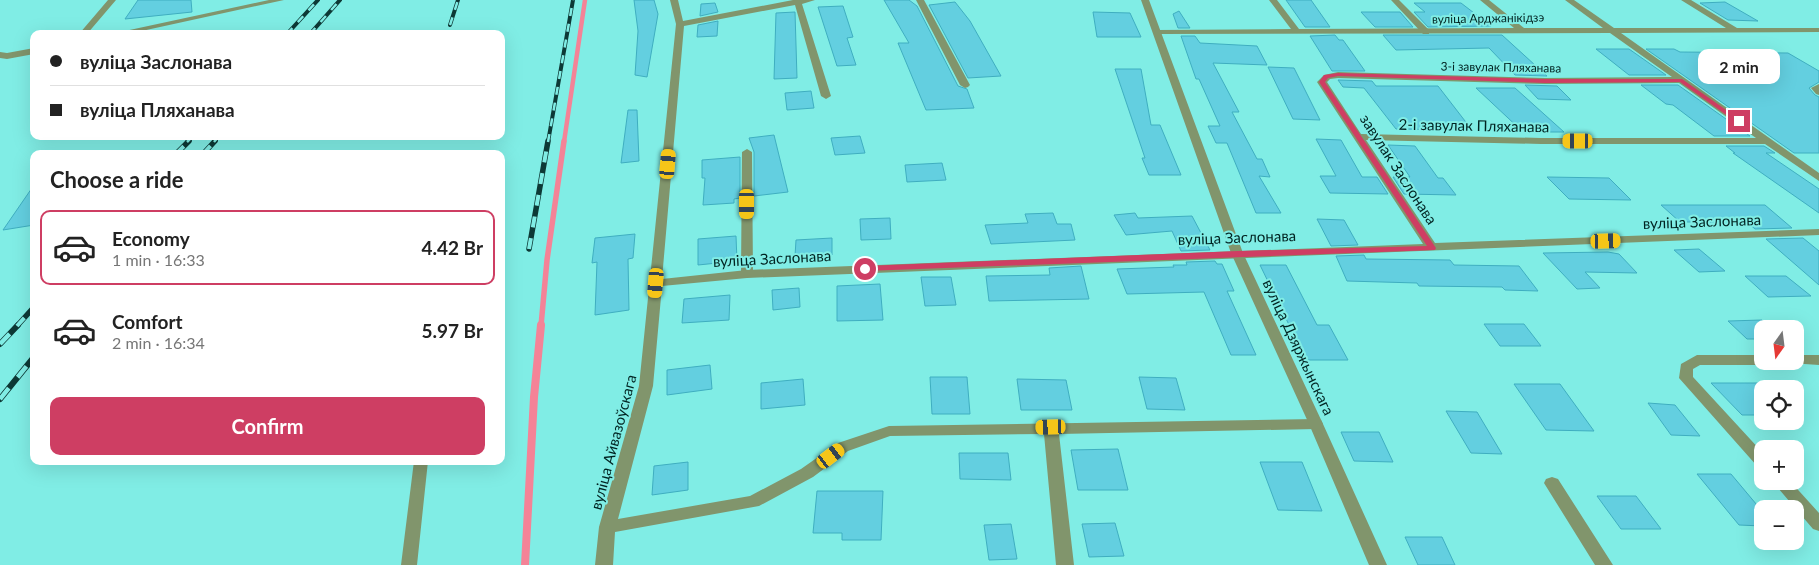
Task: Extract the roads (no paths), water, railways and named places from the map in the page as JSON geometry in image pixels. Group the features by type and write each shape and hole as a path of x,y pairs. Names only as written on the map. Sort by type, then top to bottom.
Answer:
{"street":[{"path":"134,30 280,0"},
{"name":"вуліца Айвазоўскага","path":"604,565 607,527 646,386 680,24 674,0"},
{"path":"680,24 811,0"},
{"path":"920,0 965,85"},
{"name":"вуліца Дзяржынскага","path":"1145,0 1238,253 1378,565"},
{"path":"1273,0 1297,32"},
{"path":"1484,0 1522,31"},
{"path":"1570,0 1819,178"},
{"path":"1685,0 1735,30"},
{"path":"798,1 826,96"},
{"name":"вуліца Арджанікідзэ","path":"1157,32 1819,30"},
{"path":"0,55 8,56 30,52"},
{"name":"3-і завулак Пляханава","path":"1322,82 1326,77 1338,75 1545,81 1682,80"},
{"name":"завулак Заслонава","path":"1322,82 1432,248"},
{"path":"1819,87 1816,88 1819,92"},
{"name":"2-і завулак Пляханава","path":"1360,137 1541,141 1767,141"},
{"name":"вуліца Заслонава","path":"656,283 747,274 1238,253 1432,248 1819,232"},
{"path":"1754,360 1697,360 1686,367 1686,378 1754,453"},
{"path":"1804,360 1819,360"},
{"path":"607,527 753,502 807,474 843,447 889,431 1316,424"},
{"path":"1051,427 1065,565"},
{"path":"1552,484 1604,565"},
{"path":"1788,490 1819,524"}],"lane":[{"path":"86,30 112,0"},
{"path":"1395,0 1426,32"},
{"path":"747,152 747,274"},
{"path":"409,565 422,465"}],"waterway":[{"path":"564,142 585,0"},
{"path":"541,326 547,260 564,141"},
{"path":"525,565 534,397 541,325"}],"railway":[{"path":"291,30 318,0"},
{"path":"314,30 340,0"},
{"path":"450,25 458,0"},
{"path":"548,142 573,0"},
{"path":"180,150 189,141"},
{"path":"207,150 215,141"},
{"path":"529,249 548,141"},
{"path":"17,326 30,311"},
{"path":"0,344 18,325"},
{"path":"0,399 30,362"}]}
